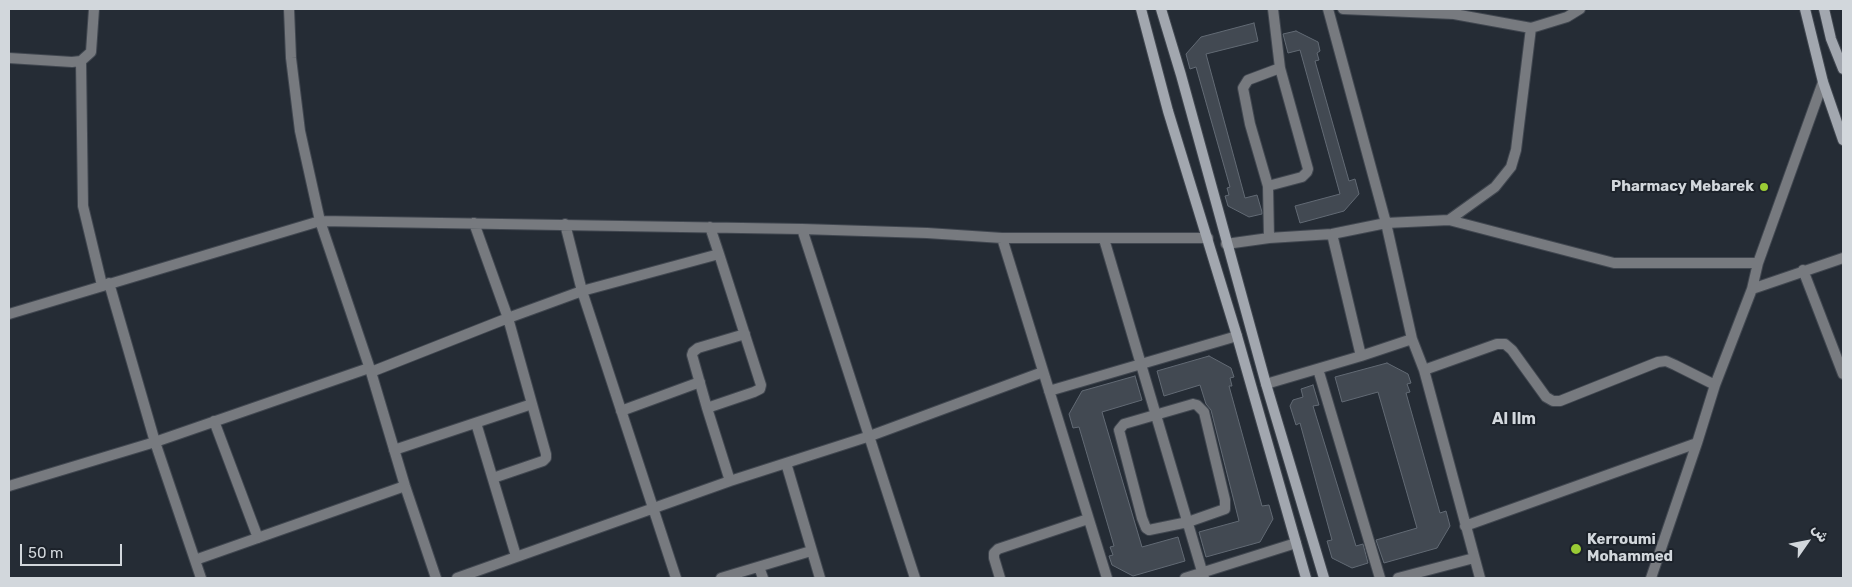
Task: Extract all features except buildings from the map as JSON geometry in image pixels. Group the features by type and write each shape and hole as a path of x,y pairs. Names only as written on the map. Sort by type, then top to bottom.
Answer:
{"street":[{"path":"9,58 81,61 91,52 94,9"},
{"path":"289,9 291,58 300,131 320,222 370,370 436,578"},
{"path":"1141,9 1168,111 1237,336 1306,578"},
{"path":"1161,9 1266,384 1324,578"},
{"path":"1268,186 1302,177 1307,172 1280,68 1273,9"},
{"path":"1328,9 1386,223 1412,339 1424,370 1480,578"},
{"path":"1343,9 1454,12 1531,28 1567,17 1580,9"},
{"path":"1805,9 1823,82 1843,140"},
{"path":"1824,9 1831,39 1843,69"},
{"path":"1449,220 1495,187 1511,167 1516,150 1531,28"},
{"path":"81,61 83,206 155,442 201,578"},
{"path":"1269,238 1268,186 1250,124 1243,88 1248,80 1280,68"},
{"path":"1651,578 1715,385 1752,289 1758,263 1823,82"},
{"path":"1226,244 1269,238 1332,234 1386,223 1449,220 1614,263 1758,263"},
{"path":"9,314 320,222 565,224 802,229 927,233 1002,238 1208,238"},
{"path":"474,223 508,318 546,454 546,458 543,461 493,478"},
{"path":"565,224 582,291 676,578"},
{"path":"707,408 760,389 761,382 710,227"},
{"path":"802,229 915,578"},
{"path":"1332,234 1361,356"},
{"path":"1002,238 1107,578"},
{"path":"1104,239 1203,575"},
{"path":"9,486 155,442 370,370 582,291 719,254"},
{"path":"1752,289 1803,270 1843,258"},
{"path":"1803,270 1843,374"},
{"path":"730,481 692,355 694,350 745,334"},
{"path":"1049,391 1237,336"},
{"path":"1266,384 1412,339"},
{"path":"1424,370 1497,344 1505,344 1512,350 1546,397 1553,401 1560,401 1658,362 1666,361 1715,385"},
{"path":"1318,369 1380,578"},
{"path":"457,578 730,481 870,436 1043,372"},
{"path":"622,412 700,382"},
{"path":"394,450 532,404"},
{"path":"1193,404 1201,407 1206,420 1226,504 1223,510 1188,522 1149,530 1146,528 1119,430 1124,424 1156,416 1193,404"},
{"path":"214,421 258,538"},
{"path":"476,423 516,556"},
{"path":"1465,526 1697,443"},
{"path":"786,463 820,578"},
{"path":"195,560 406,486"},
{"path":"1000,578 994,558 994,554 998,549 1088,519"},
{"path":"1185,578 1203,575 1296,543"},
{"path":"721,578 811,551"},
{"path":"1398,578 1474,558"},
{"path":"1303,568 1319,563"},
{"path":"759,567 763,578"}],"place":[{"name":"Pharmacy Mebarek","path":"1764,187"},
{"name":"Kerroumi Mohammed","path":"1576,549"}],"district":[{"name":"Al Ilm","path":"1514,419"}]}
